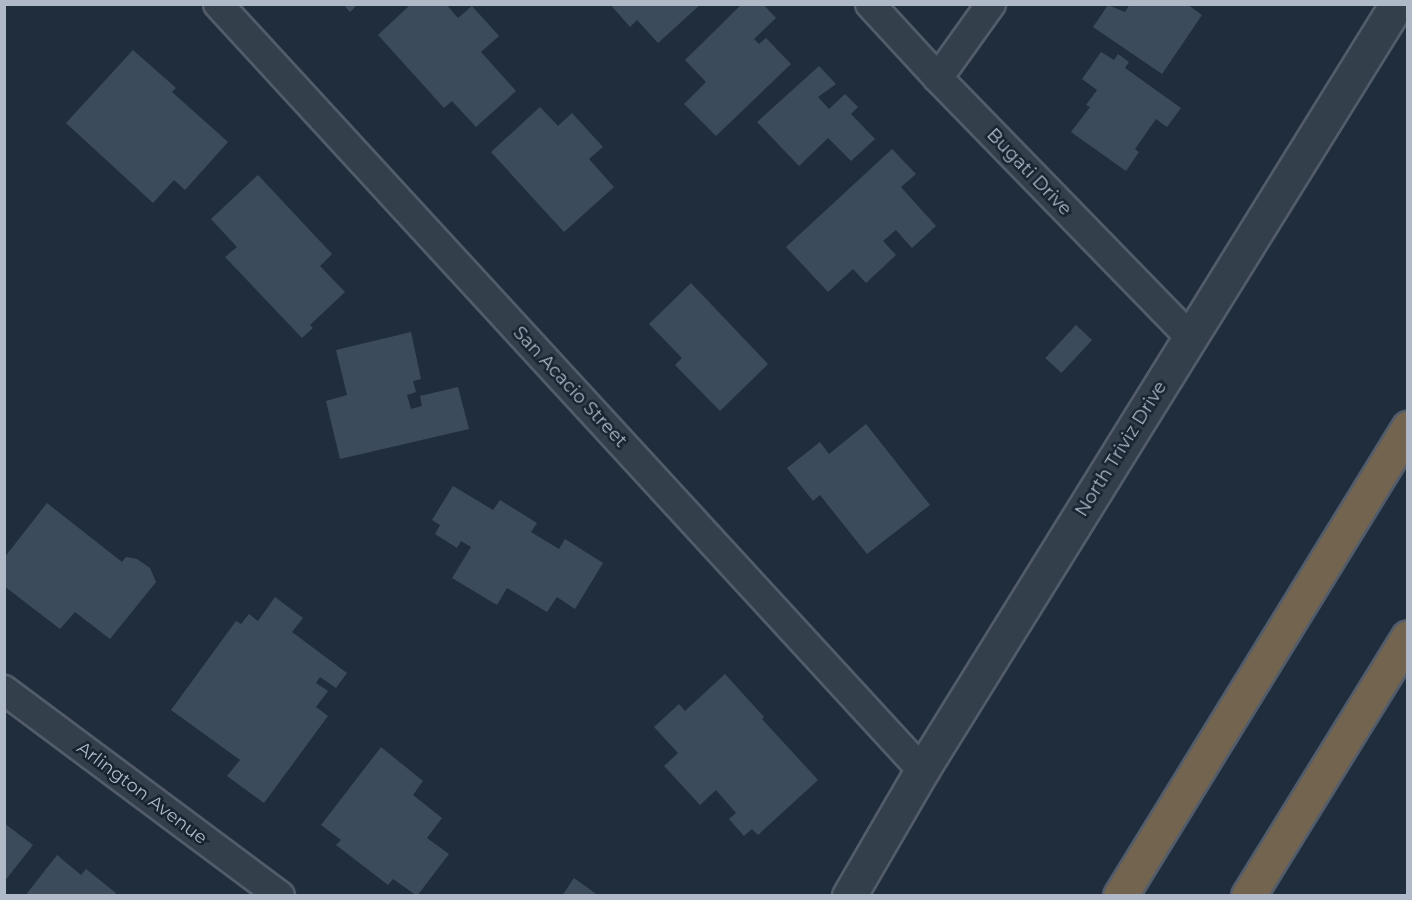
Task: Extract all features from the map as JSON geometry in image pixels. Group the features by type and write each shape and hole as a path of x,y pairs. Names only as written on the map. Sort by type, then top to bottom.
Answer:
{"highway":[{"path":"1120,896 1407,428"},
{"path":"1248,896 1407,637"}],"street":[{"name":"San Acacio Street","path":"218,4 922,770"},
{"name":"Bugati Drive","path":"870,4 938,78 1191,337"},
{"path":"938,78 991,4"},
{"name":"North Triviz Drive","path":"849,896 922,770 1397,4"},
{"name":"Arlington Avenue","path":"4,690 280,896"}],"building":[{"path":"343,4 358,4 350,12"},
{"path":"411,4 446,4 458,18 472,6 499,36 481,52 516,91 476,127 452,101 444,108 378,35"},
{"path":"610,4 701,4 658,43 637,20 630,27"},
{"path":"742,4 763,4 776,18 754,39 759,44 766,38 791,64 716,136 684,104 706,82 685,60"},
{"path":"1130,4 1187,4 1202,15 1162,74 1093,27 1108,5 1125,12"},
{"path":"133,50 176,88 172,92 228,142 185,190 174,180 153,203 66,123"},
{"path":"1101,52 1114,60 1118,54 1129,62 1125,68 1181,108 1167,127 1156,119 1135,149 1139,152 1126,171 1071,132 1090,107 1086,105 1097,90 1082,79"},
{"path":"819,66 836,84 818,97 829,109 845,94 858,107 851,114 875,139 851,161 828,138 799,166 757,122"},
{"path":"540,107 558,126 572,113 603,147 589,159 614,187 564,232 491,152"},
{"path":"892,149 916,174 901,187 936,226 912,248 896,230 883,241 896,255 866,283 853,269 828,292 786,247"},
{"path":"258,175 332,254 320,266 345,292 310,325 313,328 302,338 225,257 237,247 211,219"},
{"path":"691,283 768,364 720,411 675,365 682,358 649,324"},
{"path":"1076,325 1092,340 1061,373 1045,358"},
{"path":"411,332 421,379 413,381 416,392 407,395 411,409 422,406 420,396 458,387 469,429 340,459 326,401 347,395 336,350"},
{"path":"866,424 930,505 867,554 820,495 813,501 787,468 820,442 829,454"},
{"path":"453,486 493,510 500,500 537,523 531,532 559,549 565,539 603,563 575,609 557,597 547,612 507,588 497,605 452,578 471,547 461,541 457,548 435,534 440,525 432,520"},
{"path":"47,503 122,562 126,557 137,559 150,568 156,582 110,639 75,612 60,629 4,586 4,558"},
{"path":"275,597 303,618 292,632 347,673 336,688 320,677 316,683 328,691 316,707 328,716 264,803 227,776 240,760 171,710 236,621 241,624 249,614 258,621"},
{"path":"725,674 764,717 762,719 818,780 758,835 752,829 744,836 729,819 736,813 716,790 700,805 664,766 678,753 654,727 679,704 685,711"},
{"path":"381,747 423,781 413,795 442,818 427,838 449,854 417,896 393,879 388,885 336,845 341,840 321,825"},
{"path":"4,823 33,845 4,882"},
{"path":"57,855 81,875 86,869 116,893 114,896 25,896"},
{"path":"574,878 599,896 562,896"}]}
